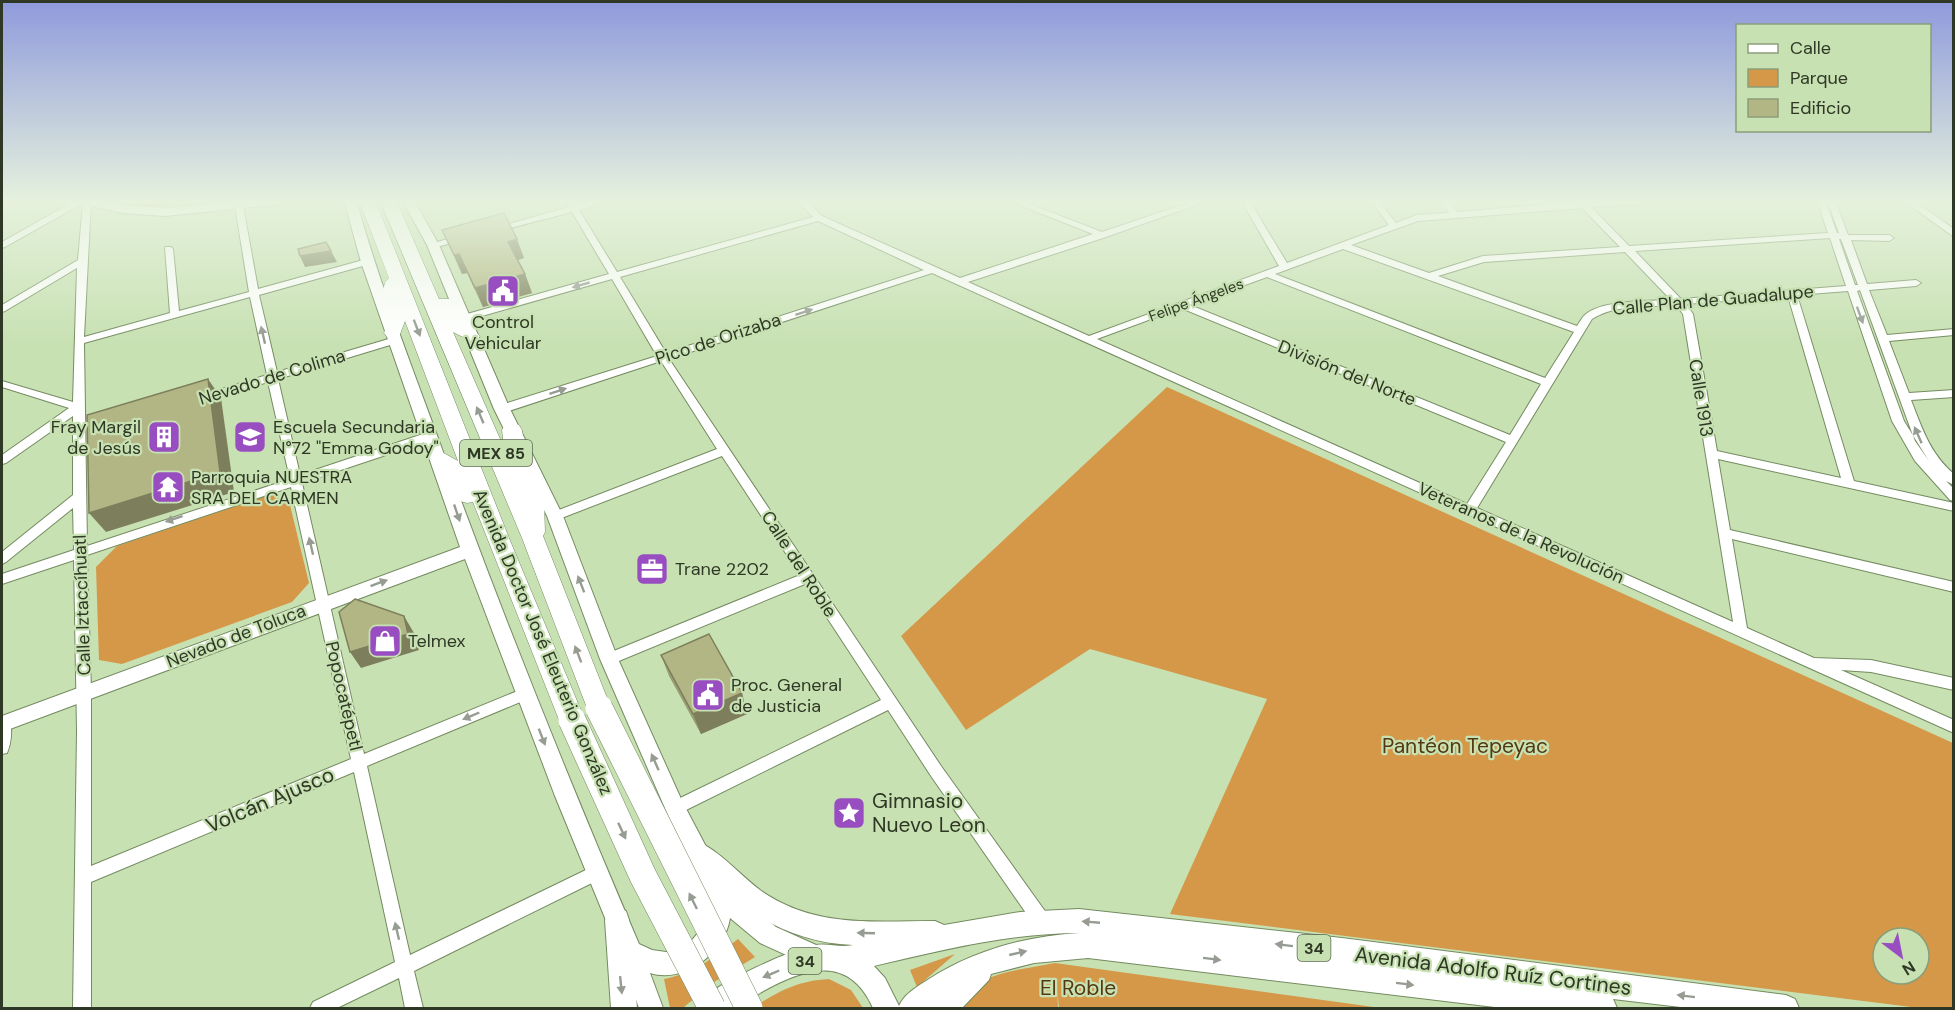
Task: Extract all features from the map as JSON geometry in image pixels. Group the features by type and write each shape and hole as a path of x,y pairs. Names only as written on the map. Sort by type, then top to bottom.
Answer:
{"highway":[{"name":"Avenida Doctor José Eleuterio González","path":"386,247 500,543 572,720 643,876 712,1008"},
{"name":"Avenida Doctor José Eleuterio González","path":"408,247 533,538 599,708 749,1008"},
{"path":"413,258 429,270 454,324 471,336"},
{"path":"395,336 398,322 391,288 396,273"},
{"path":"512,430 516,460 534,504 536,525 533,538"},
{"path":"438,458 456,469 483,536 489,541 500,543"}],"main road":[{"path":"698,853 754,899 778,914 814,928 885,934 967,932"},
{"path":"617,920 624,1008"},
{"name":"Avenida Adolfo Ruíz Cortines","path":"844,960 967,932 1041,920 1133,926 1786,1008"},
{"name":"Avenida Adolfo Ruíz Cortines","path":"911,1008 946,982 991,960 1045,948 1082,945 1180,955 1604,1008"},
{"name":"34","path":"712,1008 759,980 817,957 844,960 863,971 876,987 886,1008"},
{"path":"944,1008 961,988 991,960"}],"street":[{"name":"Calle Iztaccíhuatl","path":"81,247 78,407 84,433 78,498 84,693 82,1008"},
{"name":"Popocatépetl","path":"242,247 414,1008"},
{"name":"Avenida Doctor José Eleuterio González","path":"363,247 470,550 596,873 631,952 651,1008"},
{"path":"434,247 502,409 555,516 609,659 675,808 714,885 731,905 768,935 817,957"},
{"name":"Calle del Roble","path":"597,247 663,357 724,452 890,702 1041,920"},
{"path":"462,314 614,276 716,247"},
{"name":"Veteranos de la Revolución","path":"883,247 1953,727"},
{"path":"959,282 1066,247"},
{"path":"1273,247 1285,267"},
{"name":"Felipe Ángeles","path":"1089,339 1341,247"},
{"path":"1347,247 1579,330"},
{"path":"1427,277 1448,268 1483,259 1653,247"},
{"path":"1836,247 1906,439 1933,477 1953,497"},
{"path":"1849,247 1904,397 1928,454 1953,481"},
{"path":"168,249 175,315"},
{"name":"Calle 1913","path":"1625,249 1679,302 1688,314 1741,632"},
{"path":"2,309 81,262"},
{"path":"80,341 367,262"},
{"name":"Pico de Orizaba","path":"502,409 933,270"},
{"path":"1268,274 1546,382"},
{"name":"Calle Plan de Guadalupe","path":"1469,511 1579,330 1588,317 1599,310 1916,283"},
{"path":"1792,294 1849,484"},
{"name":"División del Norte","path":"1184,306 1511,440"},
{"path":"1882,339 1953,332"},
{"name":"Nevado de Colima","path":"193,401 395,336"},
{"path":"2,384 78,407"},
{"path":"1904,397 1953,393"},
{"path":"2,460 78,407"},
{"path":"2,579 430,436"},
{"path":"555,516 724,452"},
{"path":"1711,454 1953,507"},
{"path":"2,559 78,498"},
{"path":"1724,533 1953,587"},
{"name":"Nevado de Toluca","path":"3,724 470,550"},
{"path":"609,659 809,577"},
{"path":"1809,663 1871,666 1953,684"},
{"name":"Volcán Ajusco","path":"82,878 525,694"},
{"path":"675,808 890,702"},
{"path":"2,748 3,724"},
{"path":"319,1008 596,873"},
{"path":"631,952 656,963 665,964 678,962 699,950 708,941 717,924 719,914 714,885"}],"green space":[{"name":"Pantéon Tepeyac","path":"1167,387 1953,743 1953,1008 1919,1008 1170,914 1267,699 1090,649 966,730 901,636"},
{"path":"271,494 288,497 309,583 292,602 122,664 99,660 96,567 117,546"},
{"path":"738,939 755,957 711,984 683,1008 670,1008 664,979 694,969"},
{"path":"955,954 917,987 910,970"},
{"name":"El Roble","path":"1055,963 1381,1008 1059,1008 1057,990 1058,1008 949,1008 961,996 985,980 1010,971"},
{"path":"829,979 851,990 863,1008 752,1008 789,988 807,982"}],"building":[{"path":"329,247 331,251 300,256 298,249"},
{"path":"450,247 511,247 525,274 475,288 459,254 454,255"},
{"path":"208,379 220,472 89,513 87,415"},
{"path":"355,599 404,616 408,634 350,652 339,612"},
{"name":"Proc. General de Justicia","path":"709,634 742,693 693,714 661,655"}],"place":[{"name":"Control Vehicular","path":"503,291"},
{"name":"Fray Margil de Jesús","path":"164,437"},
{"name":"Escuela Secundaria N°72 \"Emma Godoy\"","path":"250,437"},
{"name":"Parroquia NUESTRA SRA DEL CARMEN","path":"168,487"},
{"name":"Trane 2202","path":"652,569"},
{"name":"Telmex","path":"385,641"},
{"name":"Proc. General de Justicia","path":"708,695"},
{"name":"Gimnasio Nuevo Leon","path":"849,813"}]}
